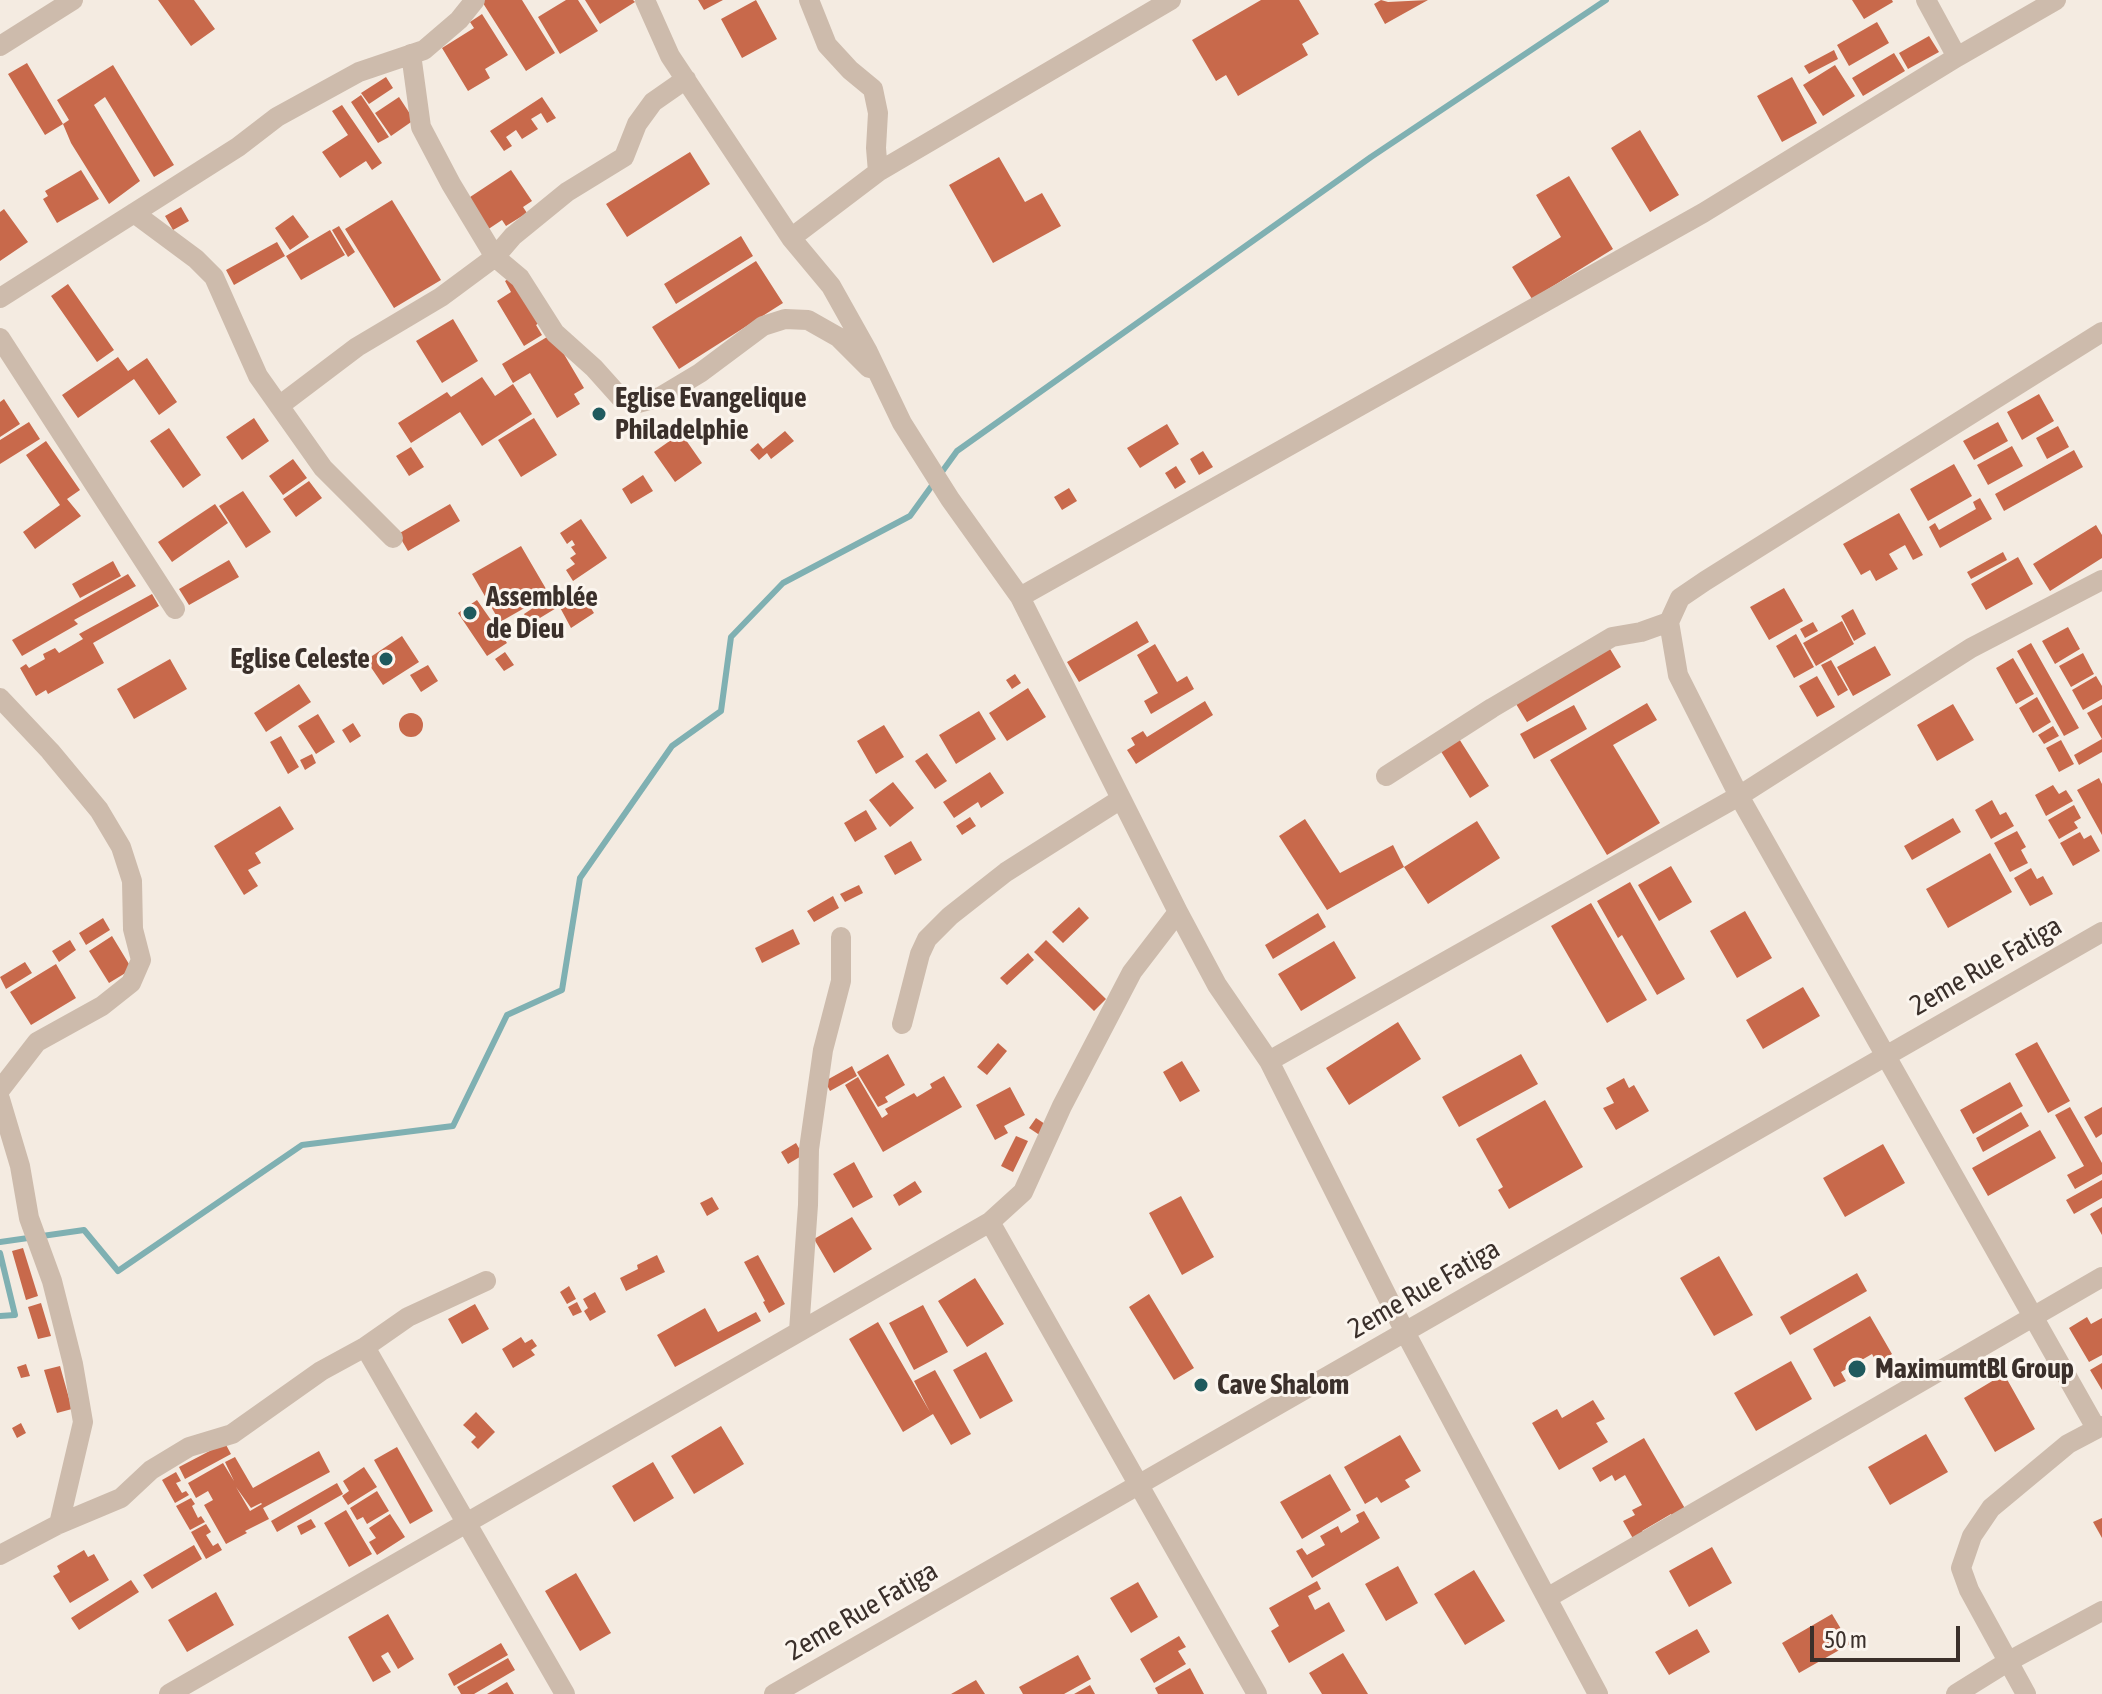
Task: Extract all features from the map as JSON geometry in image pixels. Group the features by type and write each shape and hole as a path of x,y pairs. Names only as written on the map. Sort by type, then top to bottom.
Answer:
{"street":[{"path":"0,46 73,0"},
{"path":"0,298 238,147 277,117 359,72 424,50 459,20 475,0"},
{"path":"645,0 670,56 791,238 831,286 902,423 950,499 1020,597 1178,912 1217,985 1269,1061 1405,1332 1598,1694"},
{"path":"809,0 827,45 873,89 878,113 878,172"},
{"path":"791,238 878,172 1171,0"},
{"path":"1926,0 1957,57"},
{"path":"1020,597 1689,221 2056,0"},
{"path":"411,54 421,127 495,257 520,278 555,333 594,368 620,397 638,403 660,397 700,373 763,326 785,319 808,320 838,337 885,389"},
{"path":"279,406 357,347 441,297 495,257 513,236 567,192 624,157 637,124 653,102 686,79"},
{"path":"134,213 196,259 214,277 258,376 323,468 393,538"},
{"path":"2026,1694 1969,1590 1961,1568 1972,1536 1991,1508 2068,1444 2099,1427 1885,1057 1739,796 1678,675 1669,622 1680,598 1705,581 2102,332"},
{"path":"0,338 175,609"},
{"path":"1269,1061 1739,796 1971,648 2102,580"},
{"path":"1386,776 1612,637 1641,632 1669,622"},
{"path":"0,698 99,810 121,847 132,881 133,929 141,960 131,983 102,1006 37,1042 0,1090"},
{"path":"902,1024 920,954 927,939 950,916 1006,872 1121,799"},
{"path":"169,1694 990,1222 1023,1192 1062,1106 1132,972 1178,912"},
{"name":"2eme Rue Fatiga","path":"774,1694 2102,932"},
{"path":"799,1331 809,1149 823,1050 841,981 841,937"},
{"path":"0,1099 20,1166 29,1218 52,1281 70,1350 83,1422 59,1524"},
{"path":"990,1222 1257,1694"},
{"path":"1547,1598 2102,1277"},
{"path":"0,1555 59,1524 121,1498 151,1470 189,1447 232,1434 321,1371 365,1347 408,1317 486,1281"},
{"path":"365,1347 565,1694"},
{"path":"1956,1694 2009,1661 2102,1611"}],"building":[{"path":"158,0 194,0 215,29 191,46"},
{"path":"481,0 522,0 555,53 526,71"},
{"path":"566,0 578,0 598,31 560,54 538,17"},
{"path":"585,0 633,0 635,2 600,24"},
{"path":"698,0 723,0 704,10"},
{"path":"756,0 777,39 742,58 721,19"},
{"path":"1261,0 1299,0 1319,34 1302,44 1308,55 1238,96 1226,75 1216,81 1192,40"},
{"path":"1381,0 1428,0 1385,24 1374,4"},
{"path":"1852,0 1892,0 1893,2 1864,19"},
{"path":"482,14 508,55 485,69 490,78 468,91 442,48 474,28 470,22"},
{"path":"1877,22 1889,43 1849,66 1837,45"},
{"path":"1929,36 1939,52 1908,69 1899,53"},
{"path":"1834,50 1838,59 1809,74 1804,66"},
{"path":"1894,53 1905,71 1863,96 1852,78"},
{"path":"27,63 63,124 45,135 8,74"},
{"path":"113,65 174,165 154,177 105,97 94,105 140,181 109,204 71,143 63,124 69,120 57,100"},
{"path":"1835,65 1855,96 1823,116 1803,85"},
{"path":"386,77 393,88 369,104 361,93"},
{"path":"1792,77 1817,123 1782,142 1757,96"},
{"path":"361,95 389,137 378,143 351,102"},
{"path":"399,97 414,120 391,136 375,113"},
{"path":"542,97 556,118 547,123 541,113 531,119 538,129 522,139 516,130 506,137 512,146 504,151 490,131"},
{"path":"342,105 382,163 372,170 366,161 340,178 322,152 348,135 332,111"},
{"path":"1640,130 1679,195 1650,212 1611,148"},
{"path":"690,152 710,184 627,237 606,204"},
{"path":"999,157 1025,202 1042,193 1061,226 993,263 949,185"},
{"path":"81,170 99,199 57,223 43,199 48,196 45,191"},
{"path":"511,170 532,201 523,207 527,213 506,226 502,220 487,230 467,199"},
{"path":"1569,176 1613,249 1532,299 1512,267 1561,237 1536,195"},
{"path":"392,200 441,280 394,308 345,229"},
{"path":"181,207 189,221 173,230 165,216"},
{"path":"4,209 28,242 0,261 0,212"},
{"path":"293,215 309,237 290,250 275,228"},
{"path":"339,226 355,252 348,257 332,230"},
{"path":"330,230 345,255 301,280 286,256"},
{"path":"741,236 753,256 676,304 664,284"},
{"path":"277,242 285,256 234,285 226,270"},
{"path":"756,261 783,303 679,369 652,327"},
{"path":"515,275 543,320 536,325 542,335 524,346 497,301 511,292 505,281"},
{"path":"68,284 114,350 97,362 51,296"},
{"path":"453,319 478,361 442,383 416,341"},
{"path":"552,334 584,388 574,394 580,404 557,418 530,373 513,383 502,364"},
{"path":"118,357 128,371 147,358 177,402 159,415 134,379 78,418 62,395"},
{"path":"482,377 495,396 513,384 532,414 482,446 460,412 411,443 398,423 447,392 451,397"},
{"path":"2039,394 2054,421 2022,440 2007,412"},
{"path":"4,399 20,424 0,437 0,402"},
{"path":"254,418 269,441 242,460 226,437"},
{"path":"534,418 557,455 521,477 498,440"},
{"path":"29,422 40,439 0,464 0,440"},
{"path":"1998,422 2008,441 1974,460 1963,441"},
{"path":"1167,424 1179,444 1140,468 1127,448"},
{"path":"2058,426 2069,447 2047,459 2036,438"},
{"path":"169,428 201,475 183,488 150,441"},
{"path":"785,431 794,441 771,459 767,453 759,460 750,450 758,443 763,449"},
{"path":"681,433 702,463 675,482 654,452"},
{"path":"46,441 80,490 67,499 81,516 35,549 23,532 60,505 26,455"},
{"path":"2012,446 2023,466 1988,485 1977,465"},
{"path":"411,447 424,467 409,476 396,456"},
{"path":"2074,450 2083,467 2004,511 1995,494"},
{"path":"1203,451 1213,467 1199,475 1190,459"},
{"path":"293,459 307,478 283,495 269,476"},
{"path":"1954,464 1972,496 1928,521 1910,489"},
{"path":"1176,466 1186,482 1175,489 1165,473"},
{"path":"643,475 653,491 631,504 622,489"},
{"path":"309,481 322,498 296,517 283,499"},
{"path":"1069,488 1077,501 1062,510 1054,497"},
{"path":"243,491 271,532 246,548 219,506"},
{"path":"1980,498 1992,519 1940,548 1929,527 1935,523 1939,530 1976,509 1973,502"},
{"path":"215,504 228,523 172,562 158,542"},
{"path":"450,504 460,521 408,551 398,534"},
{"path":"1899,513 1923,555 1913,560 1905,545 1889,554 1898,569 1876,581 1870,570 1861,575 1843,544"},
{"path":"581,519 607,558 573,581 566,570 575,564 570,558 576,554 571,547 575,545 572,540 567,544 560,533"},
{"path":"2096,525 2102,535 2102,558 2050,591 2033,564"},
{"path":"521,546 549,594 500,622 472,574"},
{"path":"2003,552 2007,560 1971,579 1967,572"},
{"path":"2018,557 2033,584 1986,610 1971,584"},
{"path":"229,560 239,577 189,605 179,589"},
{"path":"113,561 121,576 80,598 72,584"},
{"path":"128,574 136,586 74,620 78,624 22,656 12,640"},
{"path":"578,588 594,613 571,628 556,600 563,597 570,608 577,603 571,593"},
{"path":"1784,588 1803,621 1769,640 1750,607"},
{"path":"152,594 159,606 93,643 104,663 48,694 46,690 36,696 20,668 26,664 29,668 45,659 43,654 55,648 59,653 83,639 79,634"},
{"path":"551,596 558,607 530,624 524,614"},
{"path":"477,600 507,643 487,656 458,613"},
{"path":"1853,609 1866,634 1854,641 1841,616"},
{"path":"1137,621 1149,642 1079,682 1067,662"},
{"path":"1842,621 1854,644 1816,666 1803,643"},
{"path":"1813,622 1818,631 1805,638 1800,629"},
{"path":"2068,627 2080,649 2055,664 2042,641"},
{"path":"1796,634 1814,667 1794,678 1776,646"},
{"path":"402,636 419,662 383,685 366,660"},
{"path":"2031,643 2079,728 2064,736 2017,651"},
{"path":"1155,644 1177,682 1187,676 1194,689 1151,714 1144,701 1158,693 1137,655"},
{"path":"1607,644 1621,667 1527,722 1513,699"},
{"path":"1875,646 1891,675 1853,696 1837,667"},
{"path":"505,652 514,665 504,671 495,659"},
{"path":"2083,653 2094,674 2071,687 2059,666"},
{"path":"2013,658 2034,694 2016,704 1996,668"},
{"path":"170,659 187,689 134,719 117,689"},
{"path":"1831,660 1848,690 1838,696 1821,665"},
{"path":"428,665 438,681 421,692 410,675"},
{"path":"1015,674 1021,683 1012,689 1006,680"},
{"path":"1817,676 1835,707 1817,717 1799,686"},
{"path":"2096,676 2102,686 2102,699 2083,710 2072,690"},
{"path":"299,684 311,702 266,732 254,713"},
{"path":"1028,688 1046,717 1007,741 989,713"},
{"path":"2037,697 2051,722 2033,733 2019,708"},
{"path":"1205,701 1213,715 1136,764 1127,750 1135,745 1131,738 1143,731 1147,737"},
{"path":"1647,703 1657,720 1613,745 1660,823 1607,855 1550,760"},
{"path":"1953,704 1974,740 1937,761 1917,725"},
{"path":"1574,705 1587,729 1534,759 1520,734"},
{"path":"2102,705 2102,739 2087,713"},
{"path":"979,711 996,739 956,764 939,735"},
{"path":"411,713 422,720 423,725 416,736 411,737 400,730 399,725 406,714"},
{"path":"318,714 335,742 316,754 298,726"},
{"path":"353,723 361,736 350,743 342,730"},
{"path":"884,725 904,757 876,774 857,741"},
{"path":"2053,726 2059,736 2044,744 2038,735"},
{"path":"1456,734 1489,786 1470,798 1437,745"},
{"path":"281,736 299,767 288,774 270,742"},
{"path":"2102,739 2102,752 2079,765 2074,755"},
{"path":"2061,740 2074,764 2059,772 2046,748"},
{"path":"927,753 947,781 935,789 915,761"},
{"path":"312,754 316,763 305,770 300,760"},
{"path":"990,772 1004,793 981,808 978,802 954,818 943,802"},
{"path":"2099,778 2102,784 2102,835 2077,790"},
{"path":"893,782 914,808 890,827 869,800"},
{"path":"2053,785 2059,794 2066,790 2073,801 2046,816 2035,795"},
{"path":"1992,800 2000,815 2006,812 2014,826 1991,839 1975,810"},
{"path":"2074,805 2081,818 2074,822 2078,828 2059,839 2048,820"},
{"path":"280,806 294,829 255,853 261,863 248,870 258,886 244,895 214,846"},
{"path":"866,810 877,829 855,842 844,823"},
{"path":"970,817 976,826 962,835 956,826"},
{"path":"1953,818 1961,832 1912,860 1904,846"},
{"path":"1305,819 1340,873 1393,845 1404,867 1327,910 1279,836"},
{"path":"1477,821 1500,858 1428,904 1404,867"},
{"path":"2017,831 2026,847 2021,850 2028,863 2010,872 1994,843"},
{"path":"2080,832 2084,839 2091,835 2100,851 2073,866 2060,843"},
{"path":"911,841 922,860 895,875 884,856"},
{"path":"1990,853 2012,892 1948,928 1926,889"},
{"path":"1671,866 1692,902 1659,921 1638,885"},
{"path":"2031,868 2037,879 2043,876 2053,894 2030,906 2014,878"},
{"path":"1630,882 1685,979 1657,995 1622,935 1618,938 1597,901"},
{"path":"859,885 863,893 845,902 840,894"},
{"path":"833,896 839,908 814,922 807,911"},
{"path":"1591,903 1647,1000 1607,1023 1551,926"},
{"path":"1079,907 1089,918 1063,943 1052,932"},
{"path":"1745,911 1772,958 1737,978 1710,931"},
{"path":"1318,913 1326,927 1273,959 1265,945"},
{"path":"103,918 110,930 86,945 79,933"},
{"path":"793,929 800,944 762,963 755,948"},
{"path":"112,936 132,969 109,983 89,951"},
{"path":"70,940 76,950 59,962 52,951"},
{"path":"1046,940 1106,999 1094,1011 1034,952"},
{"path":"1334,941 1356,978 1301,1011 1278,974"},
{"path":"1028,953 1034,960 1007,985 1000,978"},
{"path":"25,962 32,973 6,989 0,977"},
{"path":"56,964 76,998 31,1025 10,992"},
{"path":"1803,987 1820,1016 1763,1049 1746,1020"},
{"path":"1398,1022 1421,1059 1349,1105 1326,1068"},
{"path":"2037,1042 2070,1101 2048,1113 2015,1054"},
{"path":"998,1043 1007,1051 987,1075 977,1067"},
{"path":"888,1054 905,1085 885,1097 888,1102 878,1107 857,1072"},
{"path":"1521,1054 1538,1084 1459,1127 1442,1097"},
{"path":"1182,1061 1200,1091 1180,1102 1163,1072"},
{"path":"852,1066 857,1076 830,1091 825,1081"},
{"path":"944,1076 962,1107 883,1152 845,1085 858,1077 882,1118 888,1114 885,1109 914,1093 917,1097"},
{"path":"1624,1078 1629,1088 1634,1085 1649,1111 1616,1130 1603,1108 1614,1103 1606,1088"},
{"path":"2010,1082 2023,1106 1973,1134 1960,1110"},
{"path":"1010,1087 1025,1115 1004,1126 1008,1133 995,1140 976,1105"},
{"path":"1545,1100 1583,1167 1509,1209 1498,1190 1503,1187 1476,1139"},
{"path":"2070,1107 2102,1163 2102,1174 2075,1189 2067,1175 2084,1166 2055,1115"},
{"path":"2102,1107 2102,1134 2096,1138 2084,1117"},
{"path":"2021,1112 2029,1126 1983,1152 1976,1138"},
{"path":"1036,1118 1048,1126 1041,1136 1029,1128"},
{"path":"2040,1130 2056,1158 1988,1196 1972,1168"},
{"path":"1016,1136 1028,1141 1013,1172 1001,1166"},
{"path":"796,1143 803,1155 788,1164 781,1152"},
{"path":"1883,1144 1905,1183 1845,1217 1823,1178"},
{"path":"854,1162 873,1197 853,1208 833,1174"},
{"path":"2102,1180 2102,1198 2074,1214 2066,1200"},
{"path":"915,1181 922,1192 899,1206 893,1195"},
{"path":"1181,1196 1214,1257 1182,1275 1149,1213"},
{"path":"712,1197 719,1209 707,1216 700,1203"},
{"path":"2102,1207 2102,1235 2090,1214"},
{"path":"852,1217 872,1249 834,1273 814,1239"},
{"path":"23,1248 38,1296 26,1300 12,1251"},
{"path":"657,1255 665,1272 626,1291 620,1278"},
{"path":"758,1255 785,1304 769,1313 744,1262"},
{"path":"1719,1256 1753,1315 1714,1336 1680,1278"},
{"path":"1857,1273 1867,1291 1790,1335 1780,1317"},
{"path":"975,1278 1004,1324 967,1347 938,1301"},
{"path":"569,1286 576,1299 567,1304 560,1292"},
{"path":"595,1292 606,1312 590,1321 584,1311 588,1308 583,1299"},
{"path":"1149,1294 1194,1368 1174,1380 1129,1307"},
{"path":"577,1302 582,1312 573,1316 568,1307"},
{"path":"41,1303 51,1336 38,1339 28,1307"},
{"path":"475,1304 489,1329 462,1344 448,1319"},
{"path":"923,1305 948,1352 914,1370 889,1323"},
{"path":"705,1308 718,1332 756,1312 761,1321 675,1367 657,1335"},
{"path":"1870,1316 1892,1354 1877,1363 1872,1354 1841,1372 1846,1381 1834,1387 1813,1349"},
{"path":"2087,1317 2091,1324 2102,1318 2102,1355 2089,1362 2069,1328"},
{"path":"878,1322 930,1412 914,1381 935,1370 971,1434 951,1445 933,1414 903,1432 849,1339"},
{"path":"521,1337 525,1343 532,1339 537,1346 531,1350 535,1355 513,1368 502,1349"},
{"path":"986,1352 1013,1401 980,1419 953,1370"},
{"path":"1791,1361 1812,1399 1756,1431 1734,1393"},
{"path":"2102,1363 2102,1390 2090,1370"},
{"path":"26,1364 30,1376 21,1378 17,1367"},
{"path":"60,1366 72,1409 57,1413 44,1370"},
{"path":"2004,1374 2035,1429 1995,1452 1964,1398"},
{"path":"1593,1400 1605,1419 1596,1423 1608,1442 1559,1470 1532,1423 1557,1409 1562,1418"},
{"path":"476,1412 495,1432 478,1449 471,1442 476,1437 463,1425"},
{"path":"21,1423 26,1433 17,1438 12,1428"},
{"path":"721,1426 744,1464 694,1494 671,1456"},
{"path":"1926,1434 1948,1472 1890,1505 1868,1467"},
{"path":"1400,1435 1421,1471 1405,1480 1410,1487 1381,1503 1377,1497 1365,1504 1344,1467"},
{"path":"1644,1438 1687,1512 1674,1519 1671,1514 1642,1531 1645,1536 1635,1542 1623,1521 1635,1515 1632,1510 1642,1505 1625,1475 1615,1481 1612,1475 1600,1482 1592,1468"},
{"path":"225,1443 231,1454 185,1479 179,1467"},
{"path":"397,1447 433,1511 410,1524 374,1460"},
{"path":"319,1451 330,1472 263,1508 269,1519 226,1544 204,1505 213,1500 208,1491 196,1498 188,1483 223,1463 234,1481 225,1462 235,1457 253,1488","holes":["236,1487 251,1508 262,1504 250,1511"]},
{"path":"653,1462 674,1498 634,1522 612,1486"},
{"path":"364,1467 377,1487 348,1505 342,1496 349,1491 343,1481"},
{"path":"176,1472 181,1481 176,1483 182,1493 186,1491 189,1495 175,1503 162,1480"},
{"path":"1330,1474 1351,1510 1302,1539 1280,1502"},
{"path":"337,1483 343,1494 277,1532 271,1521"},
{"path":"377,1491 389,1511 367,1524 363,1517 357,1520 350,1508"},
{"path":"191,1498 198,1518 201,1516 205,1522 190,1530 176,1506"},
{"path":"346,1510 372,1554 349,1567 324,1523"},
{"path":"1364,1511 1380,1538 1312,1578 1296,1551 1302,1548 1307,1555 1325,1545 1320,1536 1338,1526 1341,1533 1359,1522 1356,1515"},
{"path":"390,1514 405,1537 377,1555 369,1542 376,1538 369,1528"},
{"path":"2102,1518 2102,1538 2093,1522"},
{"path":"311,1519 316,1527 301,1535 297,1526"},
{"path":"206,1524 211,1532 206,1535 213,1546 218,1543 222,1550 206,1559 191,1532"},
{"path":"194,1545 202,1559 152,1589 143,1575"},
{"path":"1712,1547 1732,1583 1689,1607 1669,1571"},
{"path":"84,1550 88,1557 94,1554 109,1580 70,1603 53,1576 60,1572 57,1566"},
{"path":"1398,1566 1418,1603 1386,1621 1365,1584"},
{"path":"1474,1570 1505,1621 1465,1645 1434,1594"},
{"path":"576,1573 611,1633 580,1651 545,1591"},
{"path":"131,1580 139,1592 79,1630 71,1618"},
{"path":"1317,1581 1321,1589 1308,1596 1315,1610 1329,1602 1345,1631 1289,1663 1271,1631 1279,1626 1269,1608"},
{"path":"1138,1582 1158,1617 1131,1633 1110,1598"},
{"path":"216,1592 234,1625 187,1652 168,1620"},
{"path":"388,1614 414,1659 398,1669 388,1652 381,1656 391,1672 373,1682 348,1637"},
{"path":"1832,1614 1850,1644 1799,1673 1782,1643"},
{"path":"1697,1629 1710,1652 1669,1675 1655,1652"},
{"path":"1179,1636 1186,1647 1178,1651 1186,1664 1154,1683 1140,1659"},
{"path":"501,1643 508,1655 454,1686 448,1674"},
{"path":"1343,1653 1368,1694 1322,1694 1309,1673"},
{"path":"1078,1655 1091,1679 1064,1694 1023,1694 1019,1687"},
{"path":"508,1658 515,1670 474,1694 461,1694 457,1687"},
{"path":"1190,1668 1204,1694 1158,1694 1155,1688"},
{"path":"976,1680 985,1694 951,1694"},
{"path":"507,1682 514,1694 487,1694"},
{"path":"1090,1685 1095,1694 1074,1694"}],"waterway":[{"path":"0,1242 84,1230 118,1271 302,1145 453,1126 507,1015 562,990 580,878 672,746 721,711 731,637 783,583 910,516 957,451 1371,157 1606,0"},
{"path":"0,1253 15,1315 0,1316"}],"place":[{"name":"Eglise Evangelique Philadelphie","path":"599,414"},
{"name":"Assemblée de Dieu","path":"470,613"},
{"name":"Eglise Celeste","path":"386,659"},
{"name":"MaximumtBl Group","path":"1857,1369"},
{"name":"Cave Shalom","path":"1201,1385"}]}
